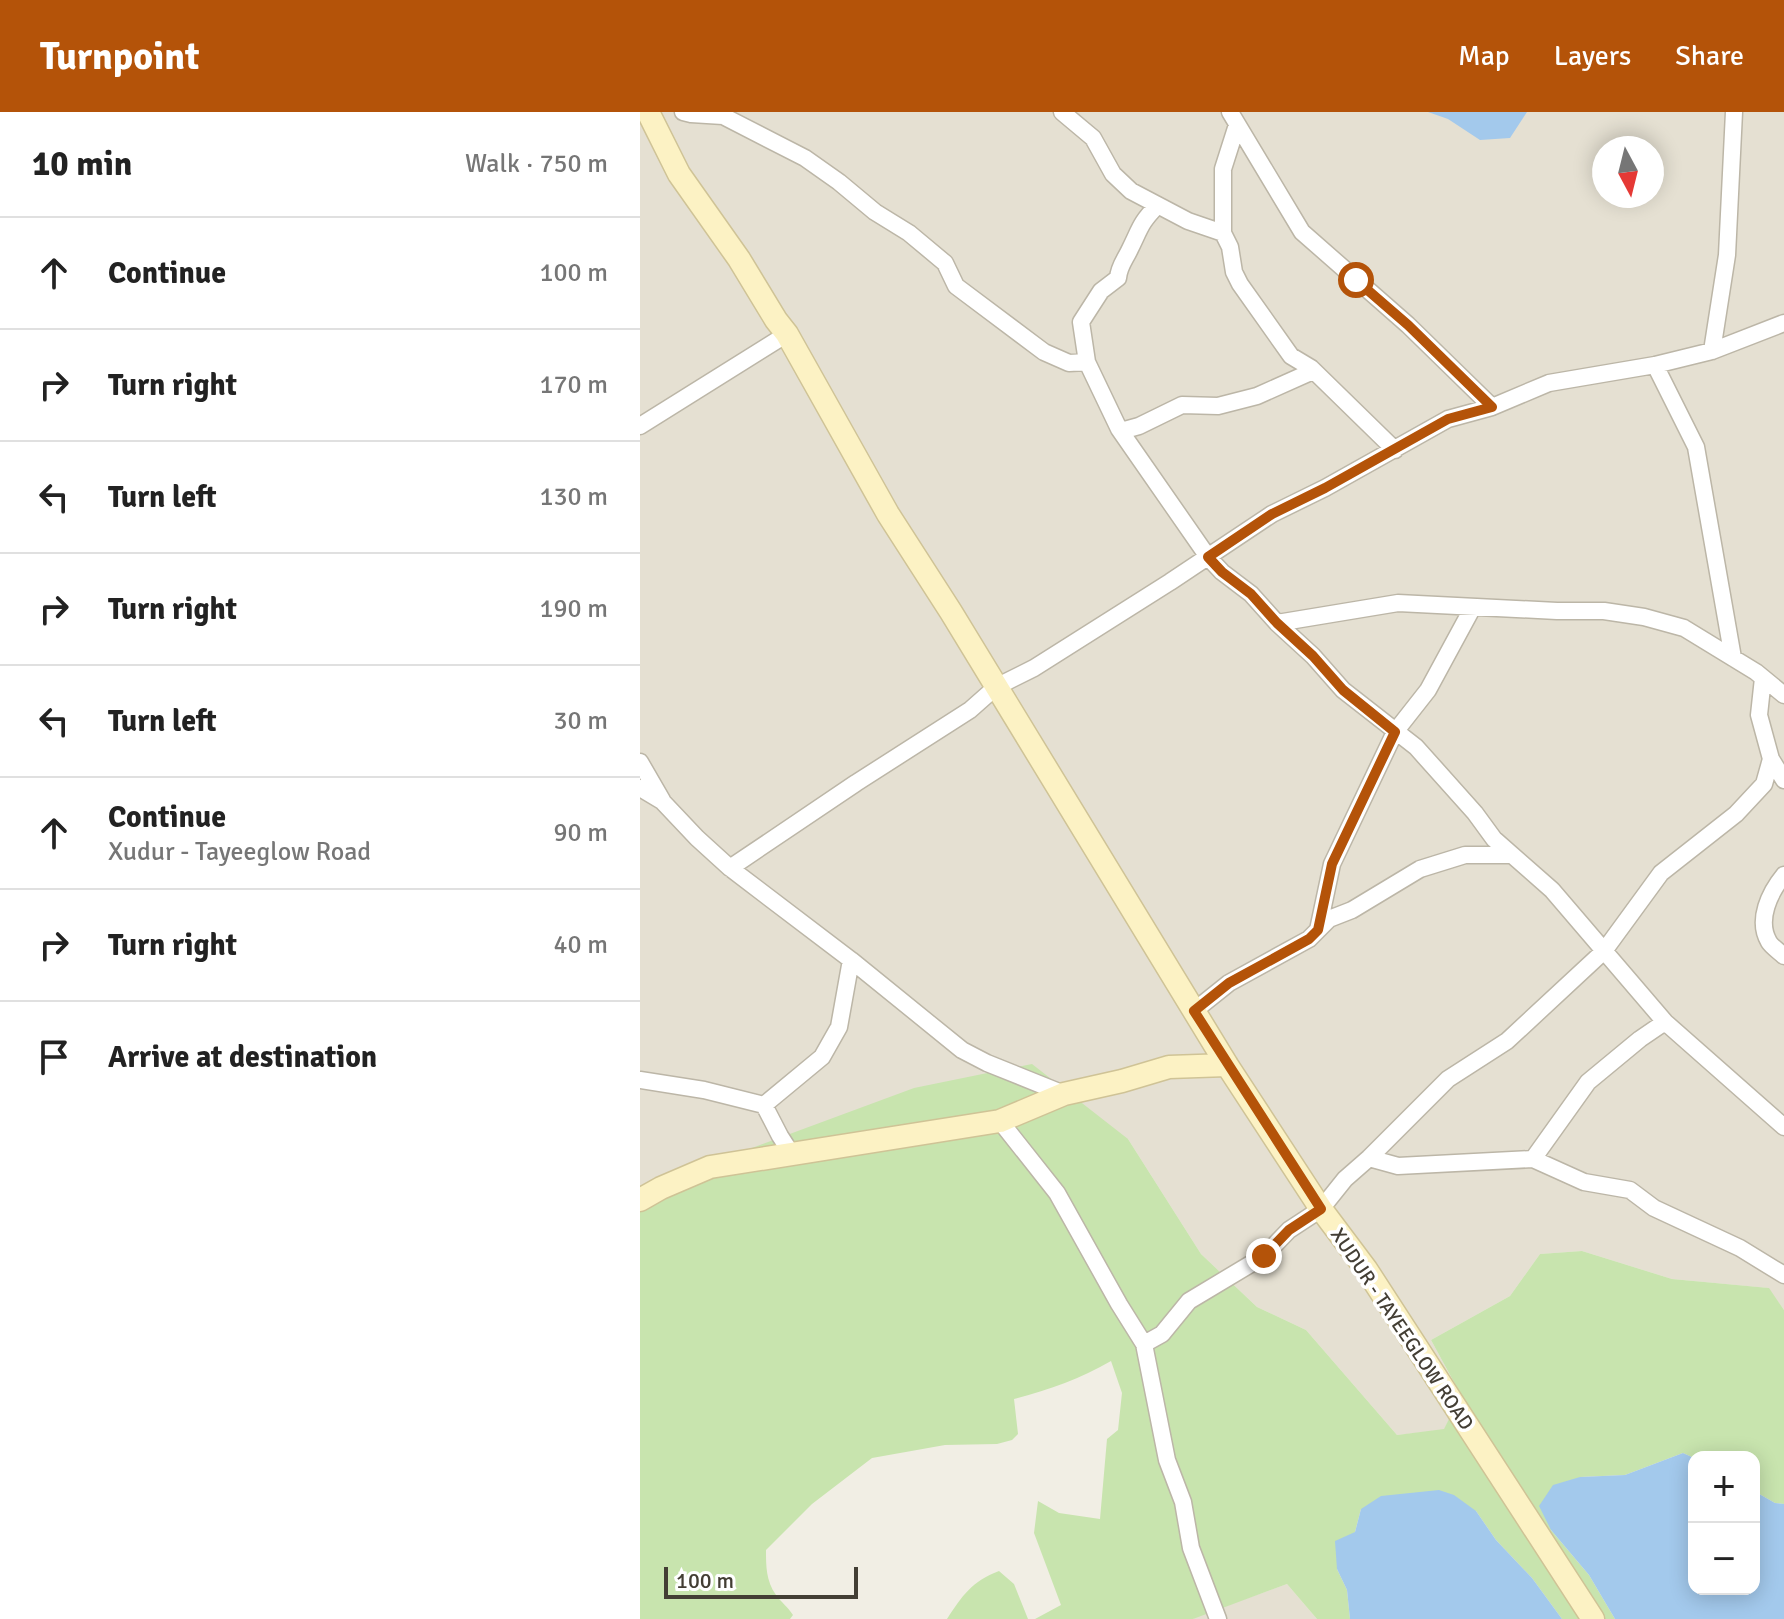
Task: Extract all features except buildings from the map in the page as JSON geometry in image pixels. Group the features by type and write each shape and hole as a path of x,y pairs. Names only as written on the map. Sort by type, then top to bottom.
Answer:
{"main road":[{"name":"XUDUR - TAYEEGLOW ROAD","path":"648,112 679,174 787,334 888,514 1227,1065 1321,1209 1366,1269 1593,1619"},
{"path":"640,1200 710,1167 1000,1121 1064,1094 1169,1067 1227,1065"}],"street":[{"path":"683,112 723,116 805,158 875,212 909,233 945,263 956,286 1044,352 1069,363 1087,362"},
{"path":"1062,112 1093,138 1113,174 1131,191 1188,221 1223,233"},
{"path":"1712,351 1727,255 1734,112"},
{"path":"1234,119 1223,169 1223,233 1230,247 1234,272 1291,356 1313,371 1395,450"},
{"path":"1234,119 1302,232 1408,325 1492,407"},
{"path":"1157,206 1138,227 1118,278 1101,291 1081,322 1087,362 1121,431 1208,557 1222,572 1251,594 1343,690 1416,747 1494,839 1552,890 1665,1022 1784,1127"},
{"path":"730,868 970,710 996,687 1034,668 1272,514 1448,419 1492,407 1549,383 1655,365 1712,351 1784,323"},
{"path":"640,426 787,334"},
{"path":"1655,365 1696,447 1733,658"},
{"path":"1121,431 1139,426 1182,405 1218,406 1257,396 1313,371"},
{"path":"1277,623 1398,603 1604,611 1644,617 1684,628 1763,678 1784,695"},
{"path":"1318,930 1332,864 1395,732 1428,690 1473,607"},
{"path":"1763,678 1759,715 1771,759 1784,780"},
{"path":"1144,1344 1162,1334 1189,1301 1264,1256 1289,1230 1321,1209 1345,1179 1448,1079 1507,1041 1604,951 1661,873 1736,814 1764,784 1771,759"},
{"path":"640,762 662,801 730,868 962,1050 1064,1094"},
{"path":"640,788 662,801"},
{"path":"1194,1011 1229,983 1309,939 1329,919 1352,910 1420,869 1465,855 1512,855"},
{"path":"1784,875 1765,907 1765,929 1770,943 1784,956"},
{"path":"764,1105 822,1057 839,1027 851,960"},
{"path":"1533,1159 1588,1082 1665,1022"},
{"path":"640,1080 704,1090 764,1105 791,1153"},
{"path":"1000,1121 1057,1193 1144,1344 1167,1460 1183,1502 1191,1548 1218,1619"},
{"path":"1369,1158 1398,1166 1533,1159 1584,1182 1630,1190 1654,1208 1740,1248 1784,1275"}],"shaded area":[{"path":"640,112 1784,112 1784,1310 1768,1288 1672,1279 1582,1251 1540,1254 1510,1296 1431,1340 1461,1395 1444,1430 1397,1435 1306,1330 1257,1307 1201,1254 1128,1139 640,1208"},
{"path":"1287,1584 1317,1619 1193,1619 1195,1617"}],"green space":[{"path":"1032,1064 1128,1139 1201,1254 1257,1307 1306,1330 1397,1435 1444,1429 1461,1395 1431,1340 1510,1296 1540,1254 1582,1251 1672,1279 1769,1288 1784,1310 1784,1504 1775,1503 1760,1494 1760,1451 1688,1451 1688,1455 1683,1453 1625,1475 1580,1477 1551,1530 1589,1575 1615,1619 1562,1619 1532,1578 1496,1540 1476,1511 1361,1509 1355,1532 1337,1569 1347,1590 1350,1619 1317,1619 1287,1584 1193,1619 1035,1619 1061,1605 1034,1533 1038,1501 1059,1513 1100,1519 1107,1439 1118,1430 1122,1393 1111,1361 1064,1383 1014,1399 1018,1434 1012,1440 997,1444 945,1445 872,1458 812,1504 766,1550 770,1584 793,1615 790,1619 640,1619 640,1208 690,1171 914,1088"},
{"path":"999,1571 1014,1584 1028,1619 947,1619 968,1590"}],"water":[{"path":"1428,112 1527,112 1510,138 1480,140 1448,119"},
{"path":"1683,1453 1688,1455 1688,1595 1760,1595 1760,1494 1775,1503 1784,1504 1784,1619 1615,1619 1589,1575 1551,1530 1539,1506 1553,1485 1580,1477 1625,1475"},
{"path":"1439,1490 1454,1495 1476,1511 1496,1540 1532,1578 1562,1619 1350,1619 1347,1590 1337,1569 1335,1541 1355,1532 1361,1509 1381,1496"}],"route":[{"path":"1264,1256 1289,1230 1321,1209 1194,1011 1229,983 1309,939 1318,930 1332,864 1395,732 1343,690 1251,594 1208,557 1272,514 1448,419 1492,407 1408,325 1356,280"}]}
